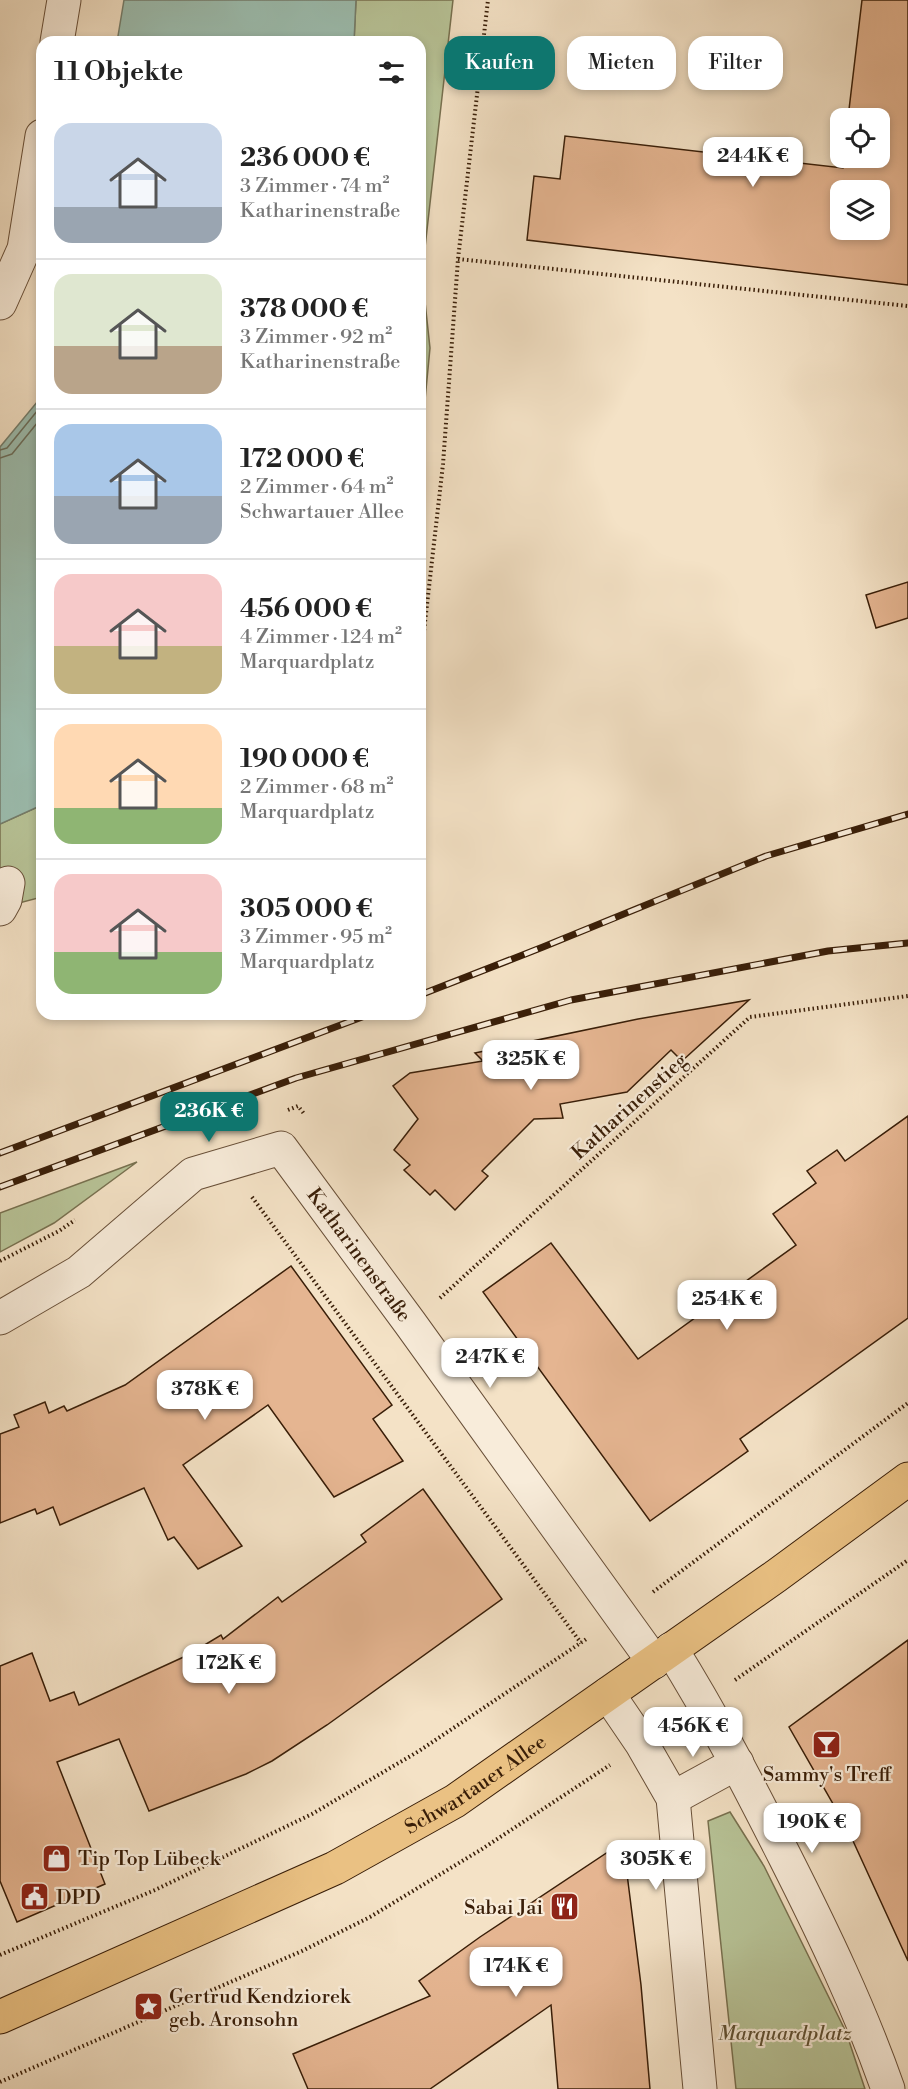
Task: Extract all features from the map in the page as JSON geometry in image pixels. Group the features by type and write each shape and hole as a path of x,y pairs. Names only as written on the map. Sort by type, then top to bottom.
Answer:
{"main road":[{"name":"Schwartauer Allee","path":"0,2017 335,1868 455,1801 776,1576 908,1479"}],"street":[{"path":"58,36 64,0"},
{"path":"0,303 24,249 36,174"},
{"name":"Katharinenstraße","path":"0,1318 79,1272 193,1174 281,1148 621,1615 663,1655"},
{"path":"663,1655 704,1702 737,1763 827,1940 888,2089"},
{"path":"608,1694 642,1744 672,1798 700,2089"},
{"path":"672,1798 737,1763"}],"path":[{"path":"426,613 443,464 459,259 488,0"},
{"path":"459,259 908,306"},
{"name":"Katharinenstieg","path":"410,1323 750,1017 908,996"},
{"path":"251,1197 581,1643"},
{"path":"0,1954 155,1890 312,1814 419,1751 621,1615 908,1403"}],"green space":[{"path":"356,0 453,0 449,36 444,36 444,80 426,239 426,36 354,36"},
{"path":"426,311 430,348 426,390"},
{"path":"36,808 36,899 0,908 0,824"},
{"path":"137,1162 54,1223 0,1252 0,1213"},
{"name":"Marquardplatz","path":"730,1812 764,1866 846,2032 865,2089 736,2089 708,1821"}],"water":[{"path":"124,0 356,0 354,36 118,36"},
{"path":"36,403 36,808 0,824 0,447"}],"building":[{"path":"862,0 908,0 908,285 527,240 534,176 560,179 565,136 830,168 890,168 890,108 849,108"},
{"path":"908,582 908,618 876,628 866,595"},
{"path":"749,1000 682,1061 671,1050 627,1092 560,1104 563,1118 534,1119 482,1171 488,1176 455,1210 435,1190 430,1195 404,1170 410,1165 394,1150 418,1119 393,1086 410,1073 483,1061 475,1053 638,1019"},
{"path":"908,1116 908,1318 740,1439 748,1451 650,1521 483,1292 551,1243 638,1359 796,1245 773,1214 816,1183 807,1171 837,1150 845,1161"},
{"path":"291,1266 392,1405 373,1419 403,1461 334,1497 268,1405 183,1465 242,1546 198,1569 174,1537 168,1540 144,1488 60,1525 53,1507 37,1514 35,1509 0,1523 0,1434 19,1427 14,1415 45,1402 49,1413 64,1406 67,1411 125,1385"},
{"path":"423,1489 502,1599 327,1725 272,1761 246,1774 149,1811 119,1739 57,1762 105,1884 17,1922 0,1881 0,1666 32,1653 50,1701 74,1692 79,1705 188,1655 221,1635 223,1639 278,1597 282,1602 366,1542 361,1535"},
{"path":"908,1640 908,1961 848,1830 789,1727"},
{"path":"623,1842 641,1985 650,2089 558,2089 551,2005 430,2089 308,2089 293,2054 430,1996 419,1981 480,1937"}],"railway":[{"path":"426,993 766,856 908,814"},
{"path":"0,1187 296,1078 571,1000 828,951 908,943"},
{"path":"0,1153 354,1020"}],"place":[{"name":"Sammy's Treff","path":"827,1744"},
{"name":"Tip Top Lübeck","path":"57,1858"},
{"name":"DPD","path":"35,1897"},
{"name":"Sabai Jai","path":"564,1907"},
{"name":"Gertrud Kendziorek geb. Aronsohn","path":"148,2007"}]}
